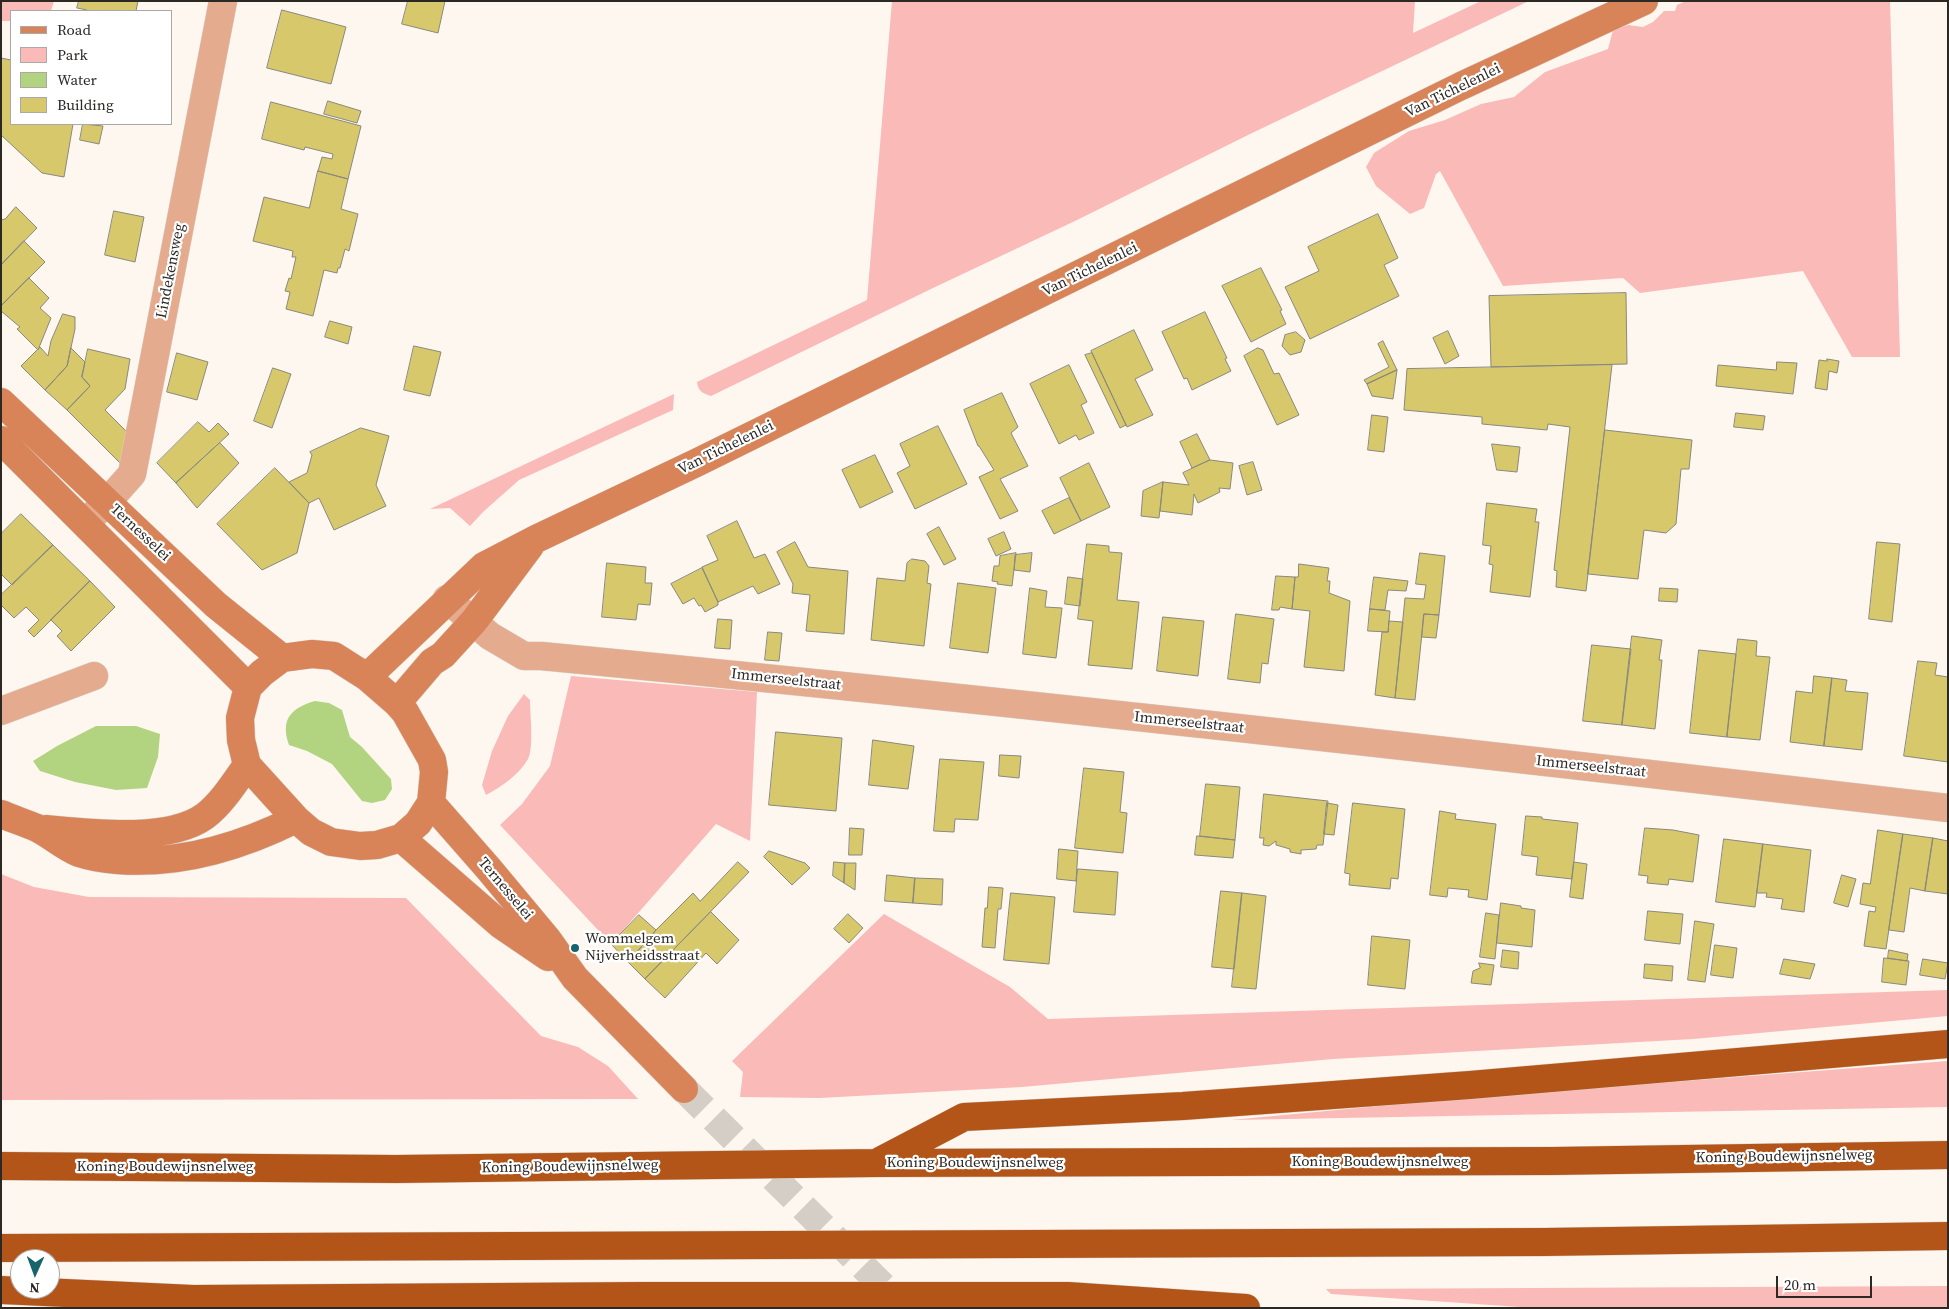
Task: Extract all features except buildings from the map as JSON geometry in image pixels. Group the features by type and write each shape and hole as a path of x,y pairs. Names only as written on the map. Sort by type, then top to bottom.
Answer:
{"highway":[{"path":"876,1163 964,1117 1183,1106 1440,1088 1948,1044"},
{"name":"Koning Boudewijnsnelweg","path":"1,1166 396,1169 876,1163 1552,1162 1948,1155"},
{"path":"1,1248 1544,1242 1948,1236"},
{"path":"1,1290 193,1299 1068,1296 1246,1308"}],"street":[{"name":"Lindekensweg","path":"85,523 132,474 223,1"},
{"name":"Van Tichelenlei","path":"367,677 447,599 484,566 1462,86 1644,1"},
{"name":"Ternesselei","path":"1,402 231,618 282,658"},
{"name":"Ternesselei","path":"1,440 248,687"},
{"name":"Van Tichelenlei","path":"397,703 432,662 443,656 474,621 536,539"},
{"name":"Immerseelstraat","path":"447,599 490,636 524,656 858,686 1623,770 1948,808"},
{"path":"312,654 334,656 367,677 405,712 432,760 434,772 431,803 418,823 401,838 377,845 352,846 331,842 311,832 247,765 241,740 240,718 248,687 262,673 282,658 312,654"},
{"path":"1,711 94,676"},
{"path":"37,828 121,834 170,830 205,815 224,795 247,765"},
{"name":"Ternesselei","path":"431,803 548,940 575,978"},
{"path":"1,814 37,828 78,853 128,861 168,860 194,856 231,846 277,828 296,818"},
{"name":"Ternesselei","path":"401,838 502,924 575,978 684,1089"}],"green space":[{"path":"1,1 54,1 51,10 10,10 10,21 1,21"},
{"path":"892,1 1415,1 1413,33 1481,1 1529,1 1250,134 1075,221 711,396 705,394 699,390 697,382 867,300"},
{"path":"1686,1 1890,1 1900,357 1852,357 1803,271 1640,293 1623,278 1503,286 1440,171 1436,174 1424,208 1410,214 1376,186 1366,167 1374,153 1409,131 1445,120 1481,104 1514,97 1545,72 1608,49 1613,30 1628,25 1643,27 1653,22 1664,11 1675,11 1677,5"},
{"path":"674,394 673,410 519,480 470,526 450,508 430,509"},
{"path":"571,676 757,692 750,841 716,824 611,944 500,825 522,804 550,766"},
{"path":"524,694 530,700 530,754 520,770 509,780 486,795 482,785 492,751 508,716"},
{"path":"1,874 34,887 89,897 406,898 541,1036 578,1047 608,1066 638,1099 1,1100"},
{"path":"884,914 1010,987 1048,1019 1948,990 1948,1016 1693,1039 1333,1059 1022,1087 820,1098 740,1097 743,1072 732,1061"},
{"path":"1948,1061 1948,1107 1231,1120 1485,1096"},
{"path":"1948,1286 1948,1308 1534,1308 1331,1294 1326,1289"}],"water":[{"path":"315,701 329,703 342,710 350,737 362,747 391,779 392,789 385,800 372,803 362,801 332,764 307,751 289,745 286,728 287,721 294,711"},
{"path":"96,726 136,726 160,734 158,757 147,788 116,790 75,782 40,771 33,761"}],"tunnel":[{"path":"684,1089 905,1308"}],"place":[{"name":"Wommelgem Nijverheidsstraat","path":"575,948"}]}
